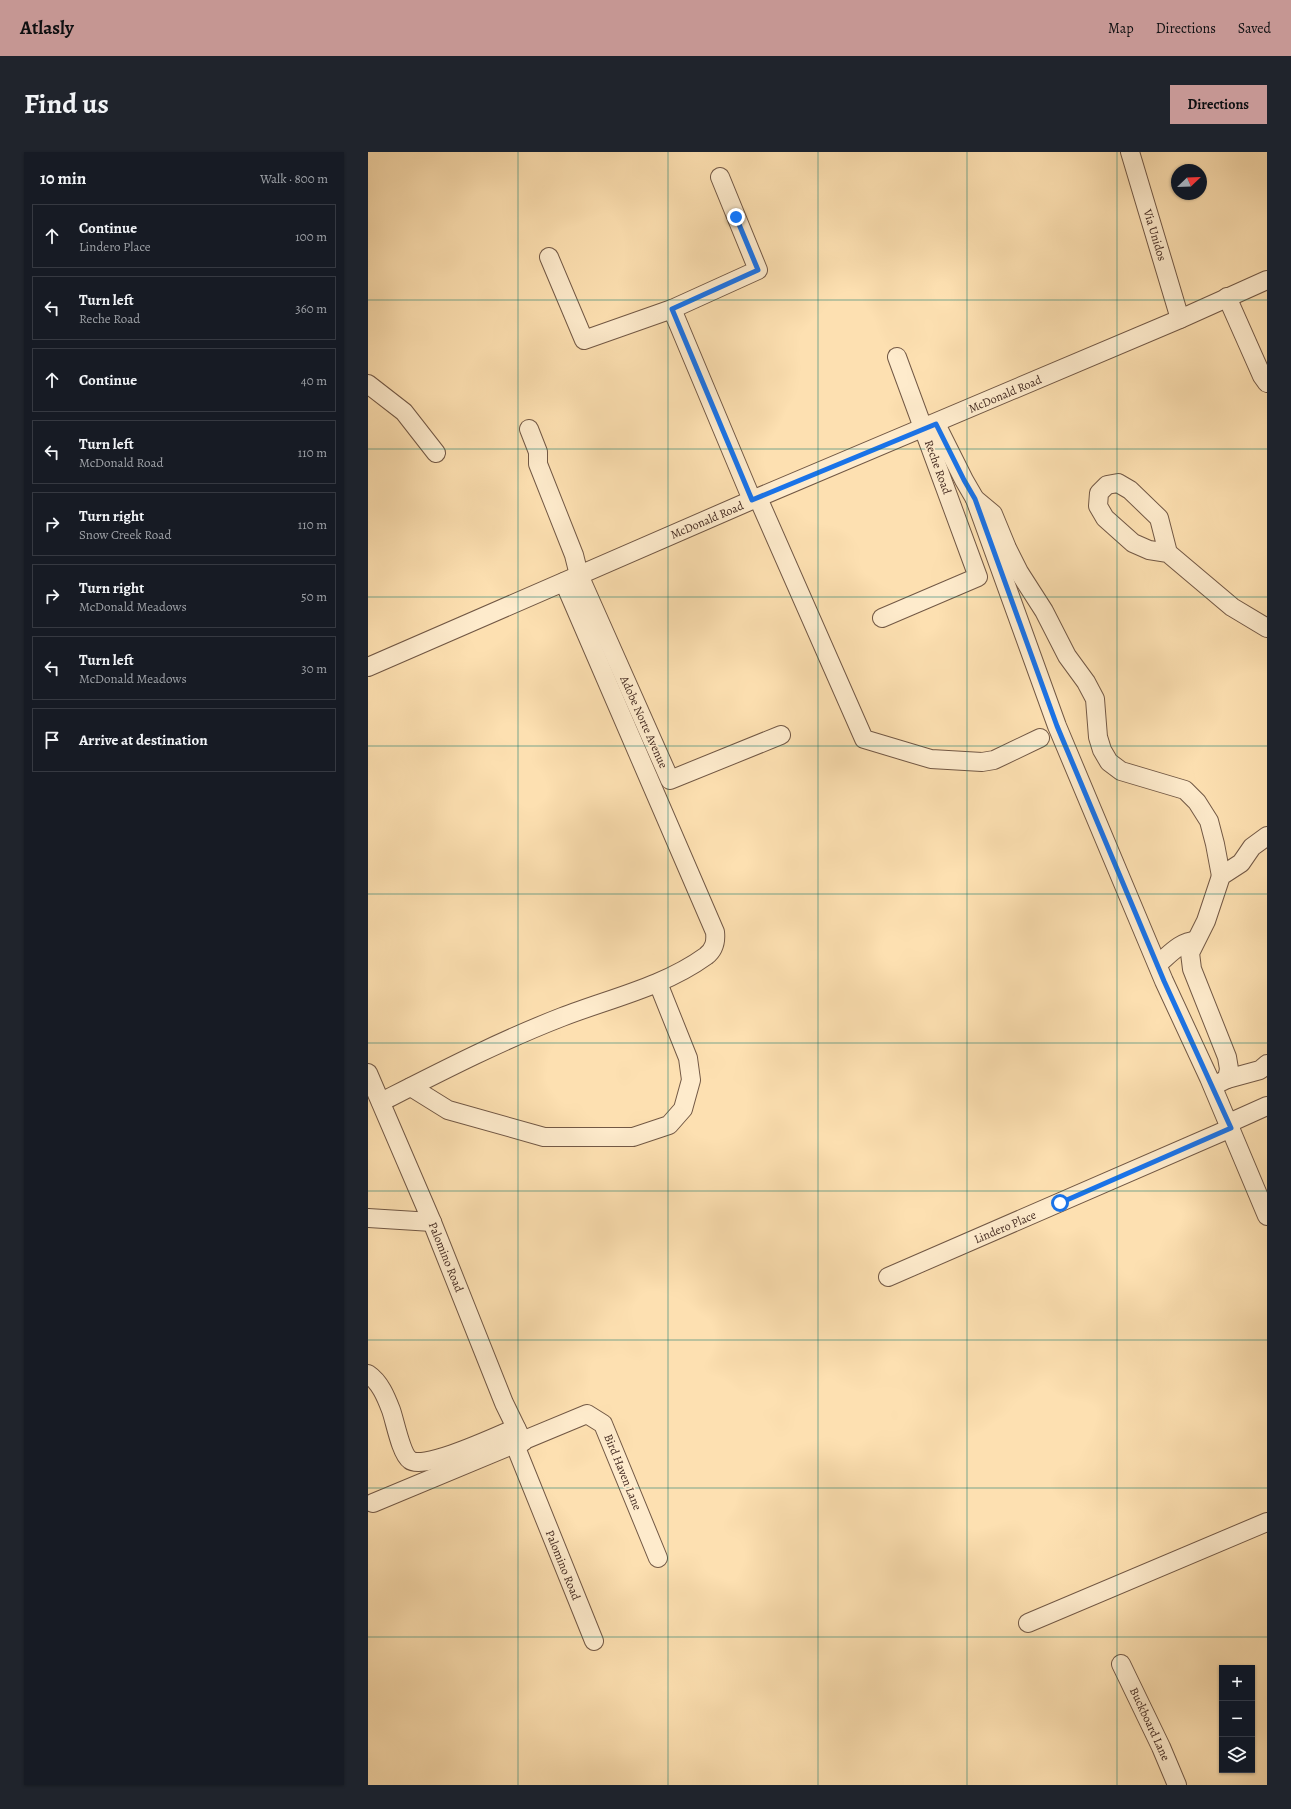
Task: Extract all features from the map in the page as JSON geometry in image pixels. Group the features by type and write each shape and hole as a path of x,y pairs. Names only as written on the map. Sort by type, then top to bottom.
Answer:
{"street":[{"name":"Via Unidos","path":"1130,152 1180,319"},
{"path":"549,257 584,340 672,309 758,270 720,177"},
{"name":"McDonald Road","path":"369,664 571,579 755,499 931,426 1267,280"},
{"path":"1227,297 1262,376 1267,383"},
{"path":"672,309 755,499 864,738 931,759 982,762 994,760 1040,738"},
{"name":"Reche Road","path":"882,618 978,577 931,426 897,357"},
{"path":"368,384 404,412 436,453"},
{"path":"931,426 975,499 1057,726 1158,964 1220,1083 1230,1126 1267,1216"},
{"path":"381,1102 512,1037 676,975 708,954 716,944 715,932 571,579 574,555 538,464 538,452 529,429"},
{"path":"1168,553 1159,518 1130,490 1118,483 1107,485 1099,493 1098,506 1105,518 1133,543 1149,550 1168,553 1232,607 1267,628"},
{"path":"975,499 993,514 1006,548 1019,572 1044,610 1067,656 1086,682 1095,699 1098,737 1109,762 1121,771 1185,790 1197,802 1209,822 1216,844 1221,876 1206,921 1190,953 1192,969 1227,1057 1229,1069 1220,1083"},
{"name":"Adobe Norte Avenue","path":"571,579 670,780 781,735"},
{"path":"1221,876 1241,862 1252,848 1267,836"},
{"path":"1158,964 1183,944 1189,941 1195,941"},
{"path":"411,1087 448,1110 544,1137 633,1137 669,1125 683,1109 691,1080 688,1058 658,983"},
{"path":"1220,1083 1260,1070 1267,1064"},
{"name":"Palomino Road","path":"368,1073 432,1222 518,1438 594,1641"},
{"name":"Lindero Place","path":"888,1277 1230,1126 1267,1106"},
{"path":"368,1218 432,1222"},
{"path":"368,1374 381,1388 395,1421 406,1456 411,1461 424,1463 518,1438"},
{"name":"Bird Haven Lane","path":"518,1438 587,1414 603,1424 658,1558"},
{"path":"373,1503 518,1438"},
{"path":"1028,1623 1267,1522"},
{"name":"Buckboard Lane","path":"1122,1664 1177,1785"}],"route":[{"path":"736,217 758,270 672,309 752,500 936,424 975,499 1057,726 1164,981 1231,1128 1060,1203"}]}
